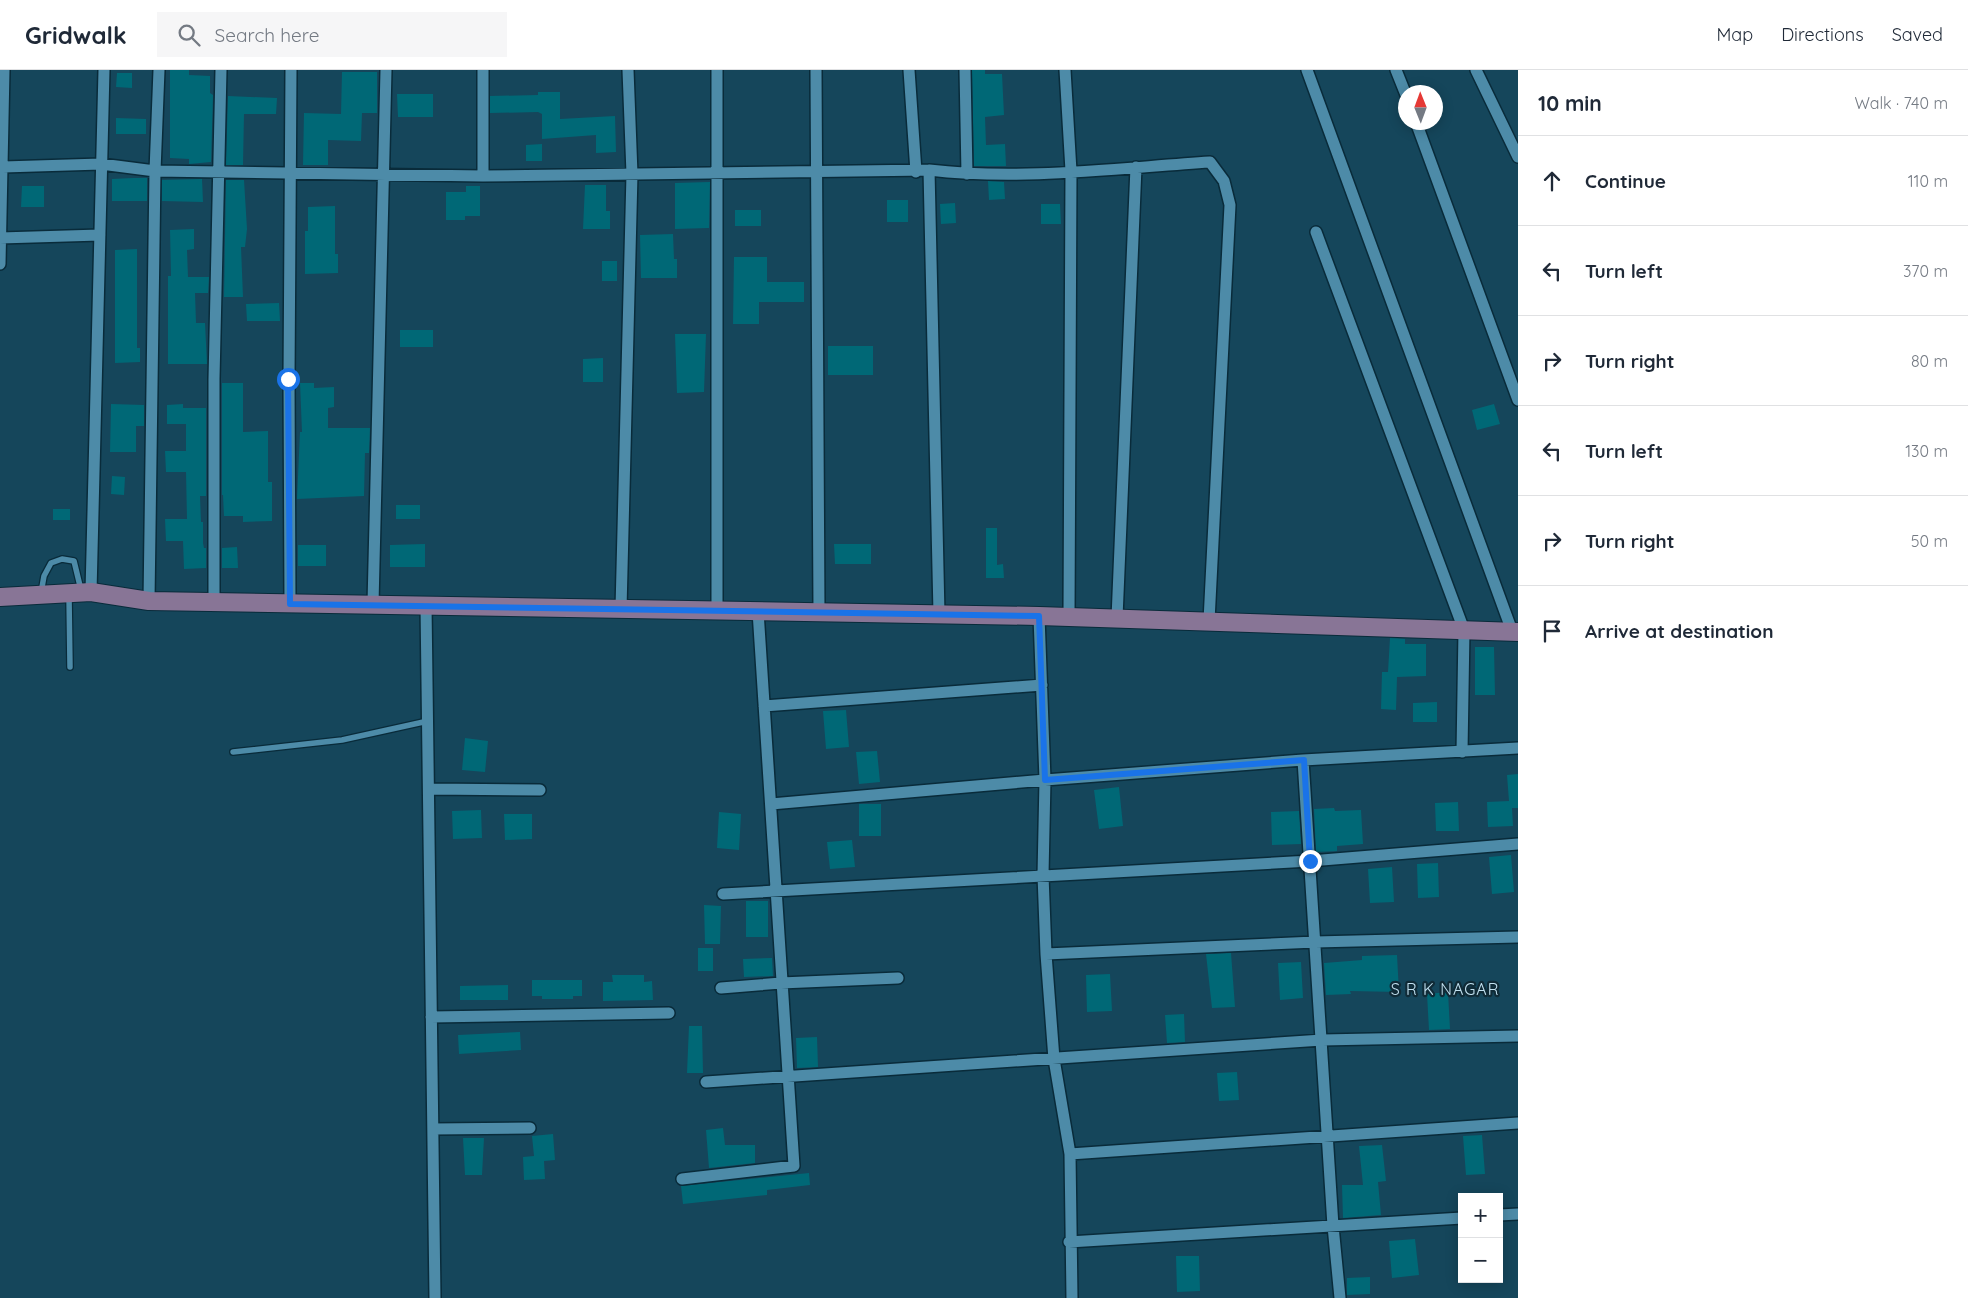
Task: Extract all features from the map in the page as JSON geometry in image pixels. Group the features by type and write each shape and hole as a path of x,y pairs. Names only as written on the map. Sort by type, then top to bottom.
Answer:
{"main road":[{"path":"0,597 80,593 149,600 214,602 1039,616 1515,632"}],"street":[{"path":"0,264 4,70"},
{"path":"80,593 100,235 104,70"},
{"path":"149,600 155,171 159,70"},
{"path":"214,602 214,379 221,70"},
{"path":"290,604 291,70"},
{"path":"373,604 386,70"},
{"path":"483,70 483,176"},
{"path":"621,609 632,174 628,70"},
{"path":"717,70 717,610"},
{"path":"816,70 819,612"},
{"path":"909,70 916,172"},
{"path":"965,70 967,174"},
{"path":"1065,70 1071,171 1069,617"},
{"path":"1307,70 1515,632"},
{"path":"1396,70 1402,85"},
{"path":"1476,70 1518,157"},
{"path":"1419,130 1518,400"},
{"path":"3,168 101,164 155,171 483,176 716,171 818,173 916,172 929,170 967,174 1071,171 1210,162 1224,181 1230,205 1209,621"},
{"path":"1117,618 1136,167"},
{"path":"929,170 939,614"},
{"path":"1316,232 1464,630 1462,752"},
{"path":"1,238 100,235"},
{"path":"426,605 435,1298"},
{"path":"682,1179 794,1166 758,611"},
{"path":"1039,616 1045,780 1042,875 1054,1059 1070,1154 1072,1298"},
{"path":"764,706 1042,685"},
{"path":"771,804 1304,760 1518,748"},
{"path":"1304,760 1333,1226 1340,1298"},
{"path":"428,789 540,790"},
{"path":"723,894 1310,861 1518,844"},
{"path":"1046,954 1315,942 1518,937"},
{"path":"721,988 781,983 898,978"},
{"path":"431,1017 669,1013"},
{"path":"706,1082 1322,1040 1518,1036"},
{"path":"1070,1154 1518,1123"},
{"path":"433,1129 530,1128"},
{"path":"1503,1215 1518,1214"},
{"path":"1070,1242 1458,1218"}],"lane":[{"path":"41,595 44,576 51,562 62,559 74,561 80,593 70,667"},
{"path":"233,752 342,740 428,721"}],"building":[{"path":"170,70 189,70 189,75 210,76 210,93 213,95 211,162 189,164 189,159 170,158"},
{"path":"972,70 985,70 985,74 1002,74 1004,115 985,117 986,145 1005,144 1006,166 974,166"},
{"path":"342,72 377,72 377,113 362,113 361,141 328,140 328,165 303,165 304,113 341,114"},
{"path":"117,73 132,73 132,88 116,87"},
{"path":"538,92 560,92 560,119 615,116 616,152 596,153 596,135 542,139 542,114 538,112 490,113 490,96 538,95"},
{"path":"397,94 433,94 433,117 398,117"},
{"path":"228,96 277,98 276,114 244,114 243,165 226,165"},
{"path":"116,118 146,119 146,134 116,134"},
{"path":"542,144 542,161 526,161 526,145"},
{"path":"147,178 147,201 112,201 112,179"},
{"path":"202,179 203,202 162,201 162,180"},
{"path":"226,180 244,180 247,229 245,247 241,247 243,297 224,297"},
{"path":"988,181 1004,182 1005,199 989,200"},
{"path":"710,182 709,228 675,229 675,183"},
{"path":"585,185 606,185 606,211 610,211 610,229 583,229"},
{"path":"22,186 44,186 44,207 21,207"},
{"path":"466,186 480,186 480,216 465,216 465,220 446,220 446,192 466,192"},
{"path":"887,200 908,200 908,222 887,222"},
{"path":"955,203 956,223 941,224 940,204"},
{"path":"1041,204 1060,204 1061,224 1041,224"},
{"path":"335,206 335,254 338,254 338,273 305,274 305,231 308,231 308,207"},
{"path":"735,210 761,210 761,226 735,226"},
{"path":"194,229 194,249 187,250 188,277 209,277 208,293 195,293 196,323 205,323 207,364 168,364 168,276 171,276 170,230"},
{"path":"673,234 674,259 677,259 677,278 641,278 640,235"},
{"path":"137,249 137,348 140,348 140,362 115,363 115,250"},
{"path":"734,257 767,257 767,282 804,282 804,302 759,302 759,324 733,324"},
{"path":"602,261 617,261 617,281 602,281"},
{"path":"279,303 280,321 247,321 246,304"},
{"path":"400,330 433,330 433,347 400,347"},
{"path":"675,334 706,334 704,392 677,393"},
{"path":"828,346 873,346 873,375 828,375"},
{"path":"603,358 603,382 583,382 583,359"},
{"path":"222,383 243,383 243,432 268,431 268,482 272,482 272,521 243,522 243,516 224,516 222,495"},
{"path":"300,383 314,383 314,388 334,387 334,407 328,408 328,428 370,428 369,453 365,453 364,496 297,499 300,432 302,432"},
{"path":"111,404 144,405 144,426 136,426 136,452 110,452"},
{"path":"183,404 183,408 206,408 206,496 200,496 203,543 204,548 206,548 206,568 184,569 183,541 166,541 165,519 187,519 186,472 166,472 165,451 186,451 186,424 167,424 167,405"},
{"path":"1494,404 1500,424 1477,430 1472,410"},
{"path":"112,476 125,477 124,495 111,494"},
{"path":"396,505 420,505 420,519 396,519"},
{"path":"53,509 70,509 70,520 53,520"},
{"path":"986,528 997,528 997,565 1003,564 1004,578 986,578"},
{"path":"425,544 425,567 390,567 390,545"},
{"path":"834,544 871,544 871,564 835,564"},
{"path":"298,545 326,545 326,566 298,566"},
{"path":"237,547 238,568 222,568 222,548"},
{"path":"1390,638 1405,639 1405,644 1426,644 1426,676 1397,677 1396,710 1381,709 1382,672 1388,672"},
{"path":"1475,647 1494,647 1495,695 1475,695"},
{"path":"1437,702 1437,722 1413,722 1413,703"},
{"path":"846,710 849,747 826,749 823,711"},
{"path":"465,738 488,741 485,772 462,770"},
{"path":"877,751 880,782 859,784 856,752"},
{"path":"1518,774 1518,808 1512,808 1513,826 1488,827 1487,802 1509,801 1507,775"},
{"path":"1119,787 1123,826 1099,829 1094,790"},
{"path":"1458,802 1459,831 1436,831 1435,803"},
{"path":"859,804 881,804 881,836 859,836"},
{"path":"1334,808 1335,811 1361,810 1363,844 1337,846 1337,851 1316,852 1314,809"},
{"path":"481,810 482,838 453,839 452,811"},
{"path":"1299,811 1301,844 1272,845 1271,812"},
{"path":"719,812 741,814 739,850 717,848"},
{"path":"504,814 532,814 532,839 505,840"},
{"path":"852,840 855,867 830,869 827,842"},
{"path":"1511,855 1514,892 1492,894 1489,857"},
{"path":"1438,863 1439,897 1418,898 1417,864"},
{"path":"1392,867 1394,902 1370,903 1368,869"},
{"path":"746,901 768,901 768,937 746,937"},
{"path":"704,905 721,906 720,944 705,944"},
{"path":"698,948 713,948 713,971 698,971"},
{"path":"1231,953 1235,1007 1212,1008 1206,954"},
{"path":"1397,955 1399,992 1350,991 1351,994 1326,995 1324,963 1362,960 1362,956"},
{"path":"772,958 773,976 744,977 743,959"},
{"path":"1301,962 1303,998 1280,1000 1278,963"},
{"path":"1110,974 1112,1011 1087,1012 1086,975"},
{"path":"612,975 644,975 644,982 652,981 653,1000 603,1001 603,982 613,982"},
{"path":"532,980 582,980 582,996 573,996 573,999 542,999 542,996 532,996"},
{"path":"508,985 508,1000 460,1000 460,986"},
{"path":"1448,992 1450,1029 1429,1030 1427,994"},
{"path":"1184,1014 1185,1042 1167,1043 1165,1015"},
{"path":"689,1026 702,1026 703,1073 687,1073"},
{"path":"520,1032 521,1050 459,1054 458,1035"},
{"path":"817,1037 818,1067 797,1068 796,1038"},
{"path":"1237,1072 1239,1100 1219,1101 1217,1073"},
{"path":"723,1128 725,1145 755,1145 755,1163 709,1168 706,1130"},
{"path":"553,1134 555,1160 544,1161 545,1179 524,1180 523,1157 534,1156 532,1136"},
{"path":"1482,1135 1485,1174 1466,1175 1463,1136"},
{"path":"463,1138 484,1138 482,1175 465,1175"},
{"path":"1382,1145 1386,1181 1378,1182 1381,1215 1343,1218 1342,1185 1363,1185 1359,1146"},
{"path":"809,1173 810,1185 767,1190 767,1195 683,1204 681,1186"},
{"path":"1415,1239 1419,1275 1392,1278 1389,1241"},
{"path":"1176,1256 1199,1256 1200,1291 1177,1292"},
{"path":"1370,1277 1370,1294 1347,1295 1347,1278"}],"district":[{"name":"S R K NAGAR","path":"1445,989"}],"route":[{"path":"288,379 290,604 1039,616 1045,780 1304,760 1310,861"}]}
